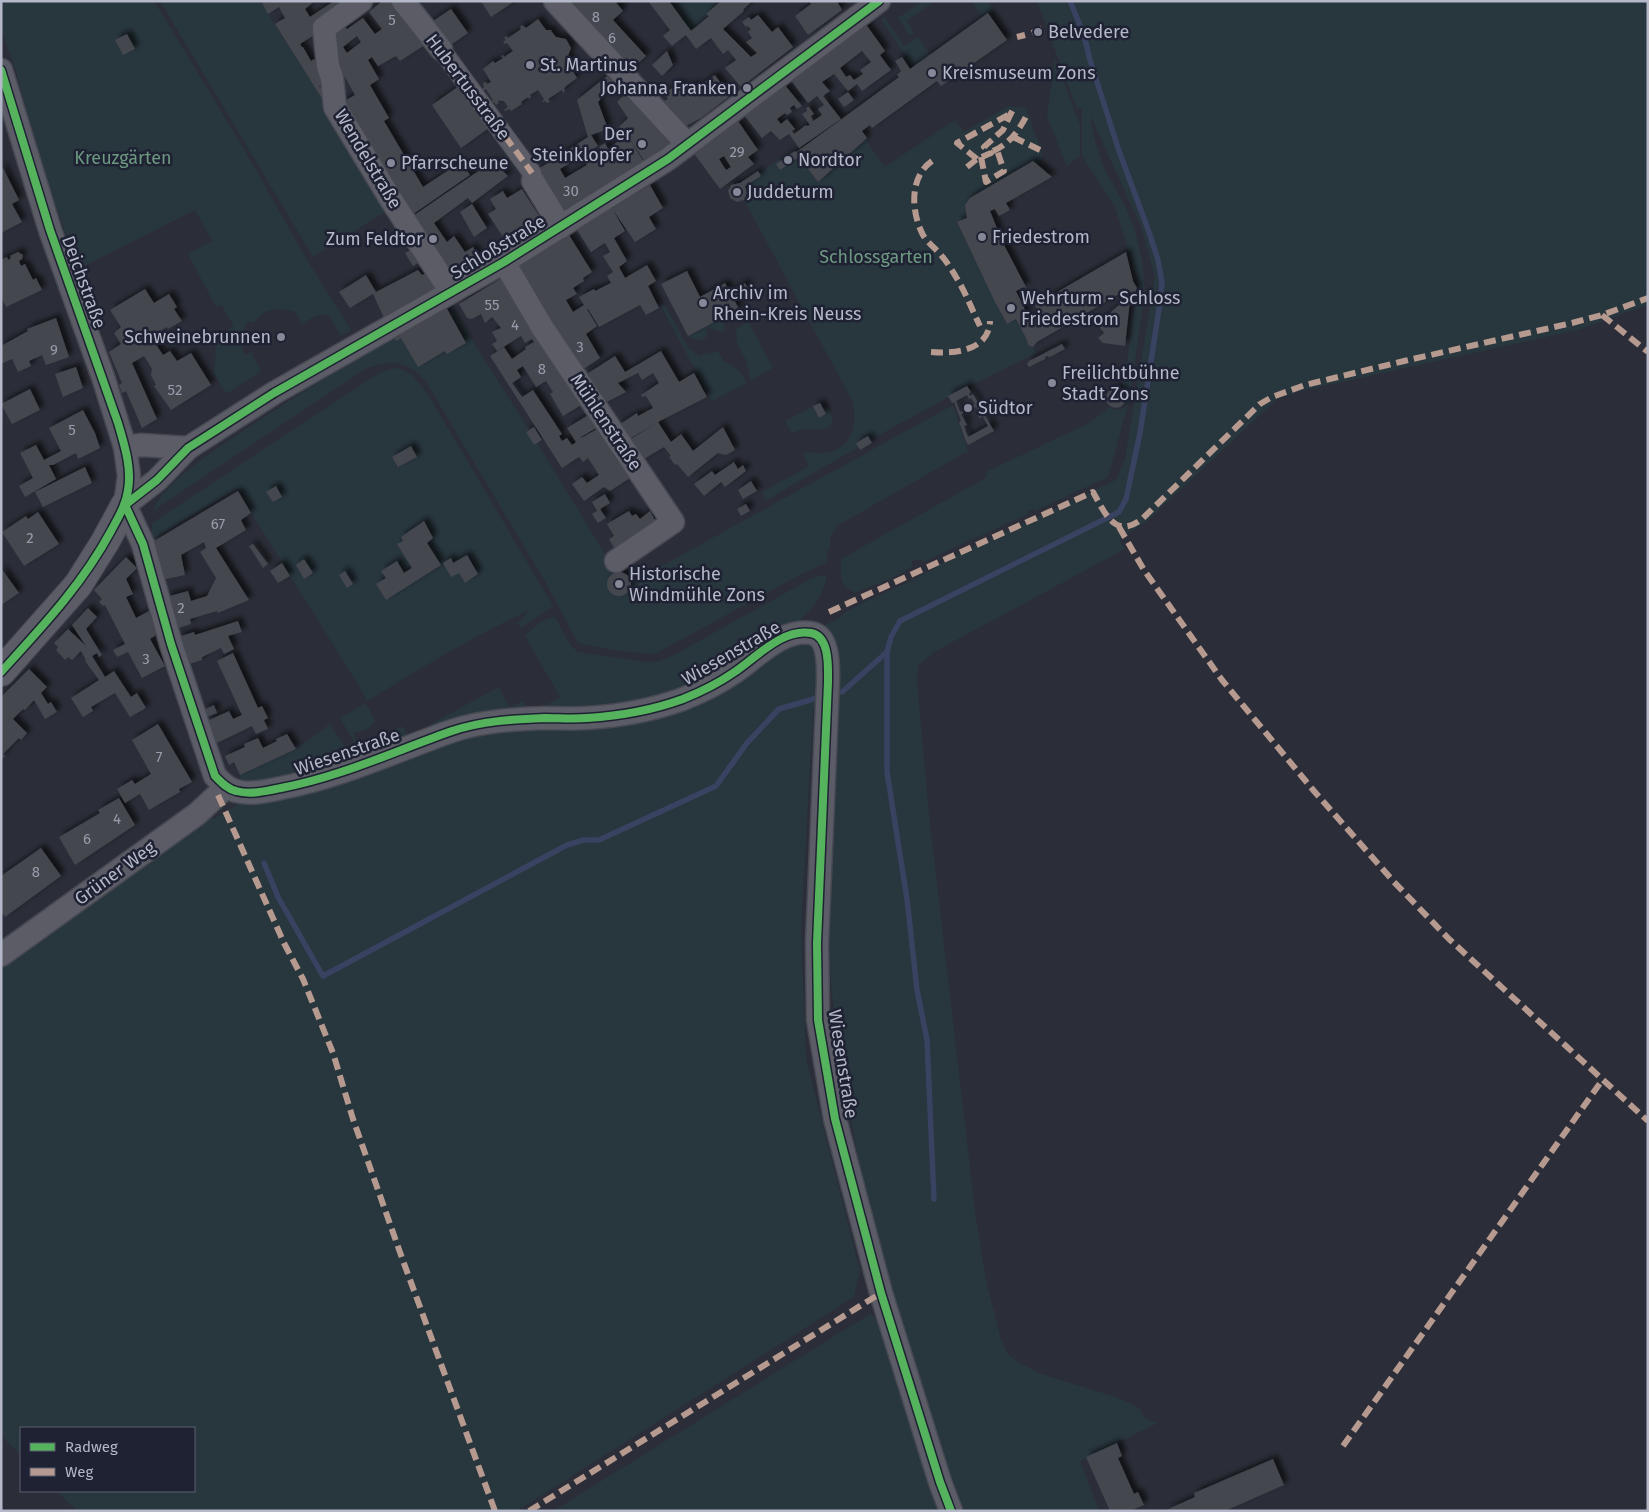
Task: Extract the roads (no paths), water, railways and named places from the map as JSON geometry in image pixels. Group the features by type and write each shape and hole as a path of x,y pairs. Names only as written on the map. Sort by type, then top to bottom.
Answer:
{"street":[{"name":"Wendelstraße","path":"361,1 324,28 335,107 390,198 451,292"},
{"name":"Hubertusstraße","path":"402,1 441,50 532,177 560,227"},
{"path":"555,1 687,144"},
{"name":"Schloßstraße","path":"125,505 157,480 188,448 274,393 504,262 668,159 853,9 880,1"},
{"name":"Deichstraße","path":"1,70 47,221 103,378 125,447 129,476 125,505"},
{"name":"Mühlenstraße","path":"504,262 542,327 673,522 616,561"},
{"path":"125,447 142,445 188,448"},
{"path":"1,672 78,585 125,505"},
{"path":"125,505 143,544 171,644 208,758 215,776 226,787"},
{"name":"Wiesenstraße","path":"226,787 236,792 264,792 300,785 361,765 455,730 494,722 543,718 586,718 637,711 684,698 732,674 778,641 799,631 814,633 825,644 828,661 817,943 818,1020 835,1119 882,1298 940,1482 951,1511"},
{"name":"Grüner Weg","path":"1,955 197,814 226,787"}],"waterway":[{"path":"842,692 887,652 891,637 900,621 1119,512 1126,499 1140,433 1162,282 1158,260 1149,232 1119,151 1084,35 1070,1"},
{"path":"887,652 887,772 907,899 917,990 927,1040 934,1199"},
{"path":"264,863 278,897 323,976 567,845 584,840 599,840 716,786 747,743 779,709 817,698"}],"place":[{"name":"Belvedere","path":"1038,32"},
{"name":"St. Martinus","path":"530,65"},
{"name":"Kreismuseum Zons","path":"932,73"},
{"name":"Johanna Franken","path":"747,88"},
{"name":"Der Steinklopfer","path":"642,144"},
{"name":"Nordtor","path":"788,160"},
{"name":"Pfarrscheune","path":"391,163"},
{"name":"Juddeturm","path":"737,192"},
{"name":"Friedestrom","path":"982,237"},
{"name":"Zum Feldtor","path":"433,239"},
{"name":"Archiv im Rhein-Kreis Neuss","path":"703,303"},
{"name":"Wehrturm - Schloss Friedestrom","path":"1011,308"},
{"name":"Schweinebrunnen","path":"281,337"},
{"name":"Freilichtbühne Stadt Zons","path":"1052,383"},
{"name":"Südtor","path":"968,408"},
{"name":"Historische Windmühle Zons","path":"619,584"}],"park label":[{"name":"Kreuzgärten","path":"123,158"},
{"name":"Schlossgarten","path":"876,257"}]}
